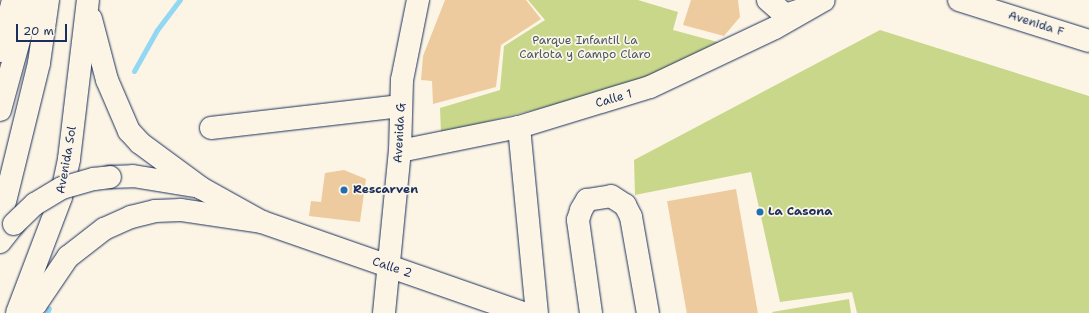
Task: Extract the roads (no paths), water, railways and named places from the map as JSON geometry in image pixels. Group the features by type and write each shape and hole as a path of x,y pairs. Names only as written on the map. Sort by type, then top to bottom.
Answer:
{"street":[{"path":"0,51 13,0"},
{"path":"0,110 30,0"},
{"path":"0,242 7,223 39,63 48,0"},
{"path":"88,0 107,80 129,131 140,143 201,188 262,222"},
{"name":"Avenida Sol","path":"17,313 61,197 69,159 88,0"},
{"name":"Avenida G","path":"384,313 400,151 402,106 408,45 418,0"},
{"path":"768,0 785,15 817,2"},
{"name":"Avenida F","path":"959,0 1089,41"},
{"name":"Calle 1","path":"400,151 519,127 650,87 775,28 817,2"},
{"path":"211,128 402,106"},
{"path":"519,127 537,313"},
{"path":"7,223 62,188 94,179 133,176 201,188"},
{"path":"591,313 578,220 581,210 587,200 611,196 625,205 631,217 648,313"},
{"path":"24,313 36,304 68,257 104,229 130,217 155,211 180,210 262,222"},
{"name":"Calle 2","path":"262,222 522,313"}],"waterway":[{"path":"134,71 157,30 180,0"},
{"path":"47,313 49,308"}],"place":[{"name":"Rescarven","path":"344,190"},
{"name":"La Casona","path":"760,212"}],"park label":[{"name":"Parque Infantil La Carlota y Campo Claro","path":"585,48"}]}
